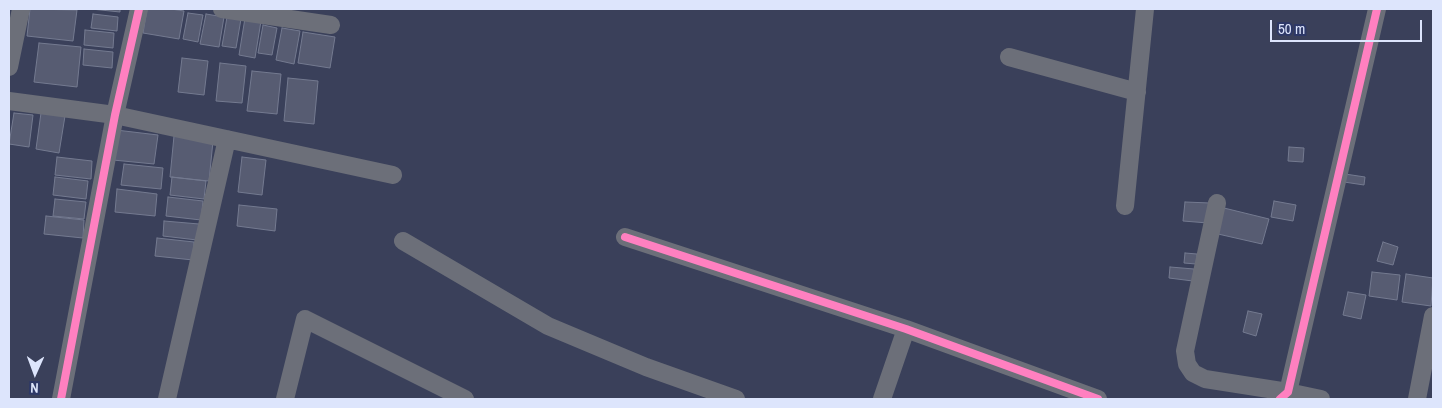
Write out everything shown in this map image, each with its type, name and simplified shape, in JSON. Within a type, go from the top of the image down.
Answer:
[{"type":"street","points":[[9,67],[21,9]]},
{"type":"street","points":[[60,399],[115,115],[140,9]]},
{"type":"street","points":[[222,9],[331,25]]},
{"type":"street","points":[[1125,206],[1145,9]]},
{"type":"street","points":[[1284,395],[1377,9]]},
{"type":"street","points":[[1009,58],[1137,92]]},
{"type":"street","points":[[9,101],[115,115],[392,175]]},
{"type":"street","points":[[167,399],[227,139]]},
{"type":"street","points":[[1217,203],[1185,351],[1188,364],[1193,373],[1205,379],[1284,395],[1321,399]]},
{"type":"street","points":[[625,237],[906,329],[1098,399]]},
{"type":"street","points":[[403,242],[548,326],[646,367],[736,399]]},
{"type":"street","points":[[1417,399],[1433,316]]},
{"type":"street","points":[[285,399],[305,319],[465,399]]},
{"type":"street","points":[[882,399],[906,329]]},
{"type":"building","points":[[30,9],[77,10],[73,41],[27,36]]},
{"type":"building","points":[[91,9],[120,9],[120,12]]},
{"type":"building","points":[[147,9],[184,11],[179,39],[143,33]]},
{"type":"building","points":[[188,13],[203,15],[198,42],[183,39]]},
{"type":"building","points":[[93,14],[118,17],[117,31],[91,28]]},
{"type":"building","points":[[206,14],[224,17],[219,47],[200,44]]},
{"type":"building","points":[[227,17],[241,19],[236,48],[222,46]]},
{"type":"building","points":[[245,18],[261,21],[255,58],[239,55]]},
{"type":"building","points":[[263,25],[277,28],[272,55],[258,53]]},
{"type":"building","points":[[282,28],[300,31],[294,64],[276,60]]},
{"type":"building","points":[[85,30],[114,33],[113,48],[84,45]]},
{"type":"building","points":[[303,32],[335,37],[330,68],[298,63]]},
{"type":"building","points":[[39,43],[81,47],[77,87],[34,82]]},
{"type":"building","points":[[84,49],[113,52],[112,68],[83,65]]},
{"type":"building","points":[[182,58],[208,61],[204,95],[178,92]]},
{"type":"building","points":[[220,63],[246,66],[242,103],[216,101]]},
{"type":"building","points":[[252,71],[281,74],[277,114],[247,111]]},
{"type":"building","points":[[288,78],[318,81],[314,124],[284,121]]},
{"type":"building","points":[[14,113],[33,115],[29,147],[9,144]]},
{"type":"building","points":[[41,113],[65,116],[59,153],[36,149]]},
{"type":"building","points":[[116,130],[158,135],[154,164],[113,160]]},
{"type":"building","points":[[174,136],[213,141],[209,181],[170,177]]},
{"type":"building","points":[[1289,147],[1304,148],[1303,162],[1288,161]]},
{"type":"building","points":[[57,157],[92,161],[91,179],[55,175]]},
{"type":"building","points":[[242,157],[266,160],[262,195],[238,192]]},
{"type":"building","points":[[124,164],[163,168],[161,189],[121,185]]},
{"type":"building","points":[[1345,174],[1365,177],[1364,185],[1344,182]]},
{"type":"building","points":[[55,177],[88,181],[86,199],[53,195]]},
{"type":"building","points":[[172,177],[206,181],[204,199],[170,195]]},
{"type":"building","points":[[117,189],[157,194],[155,216],[115,212]]},
{"type":"building","points":[[168,197],[203,201],[201,220],[166,216]]},
{"type":"building","points":[[55,199],[86,202],[84,219],[53,216]]},
{"type":"building","points":[[1274,201],[1296,205],[1293,221],[1271,217]]},
{"type":"building","points":[[1185,202],[1210,203],[1208,223],[1183,221]]},
{"type":"building","points":[[239,205],[277,209],[275,231],[237,226]]},
{"type":"building","points":[[1224,208],[1269,219],[1262,244],[1218,234]]},
{"type":"building","points":[[46,216],[84,220],[83,238],[44,234]]},
{"type":"building","points":[[164,221],[199,224],[197,240],[163,236]]},
{"type":"building","points":[[157,238],[194,242],[193,260],[155,256]]},
{"type":"building","points":[[1383,242],[1398,247],[1393,265],[1377,261]]},
{"type":"building","points":[[1185,253],[1197,254],[1196,264],[1184,263]]},
{"type":"building","points":[[1170,267],[1194,269],[1193,281],[1169,278]]},
{"type":"building","points":[[1372,272],[1400,275],[1397,300],[1369,296]]},
{"type":"building","points":[[1406,274],[1433,278],[1431,306],[1402,302]]},
{"type":"building","points":[[1348,292],[1366,295],[1361,319],[1343,315]]},
{"type":"building","points":[[1248,311],[1262,314],[1256,336],[1243,332]]},
{"type":"cycle path","points":[[61,399],[115,115],[139,9]]},
{"type":"cycle path","points":[[1280,399],[1288,392],[1377,9]]},
{"type":"cycle path","points":[[625,237],[906,329],[1098,399]]}]
